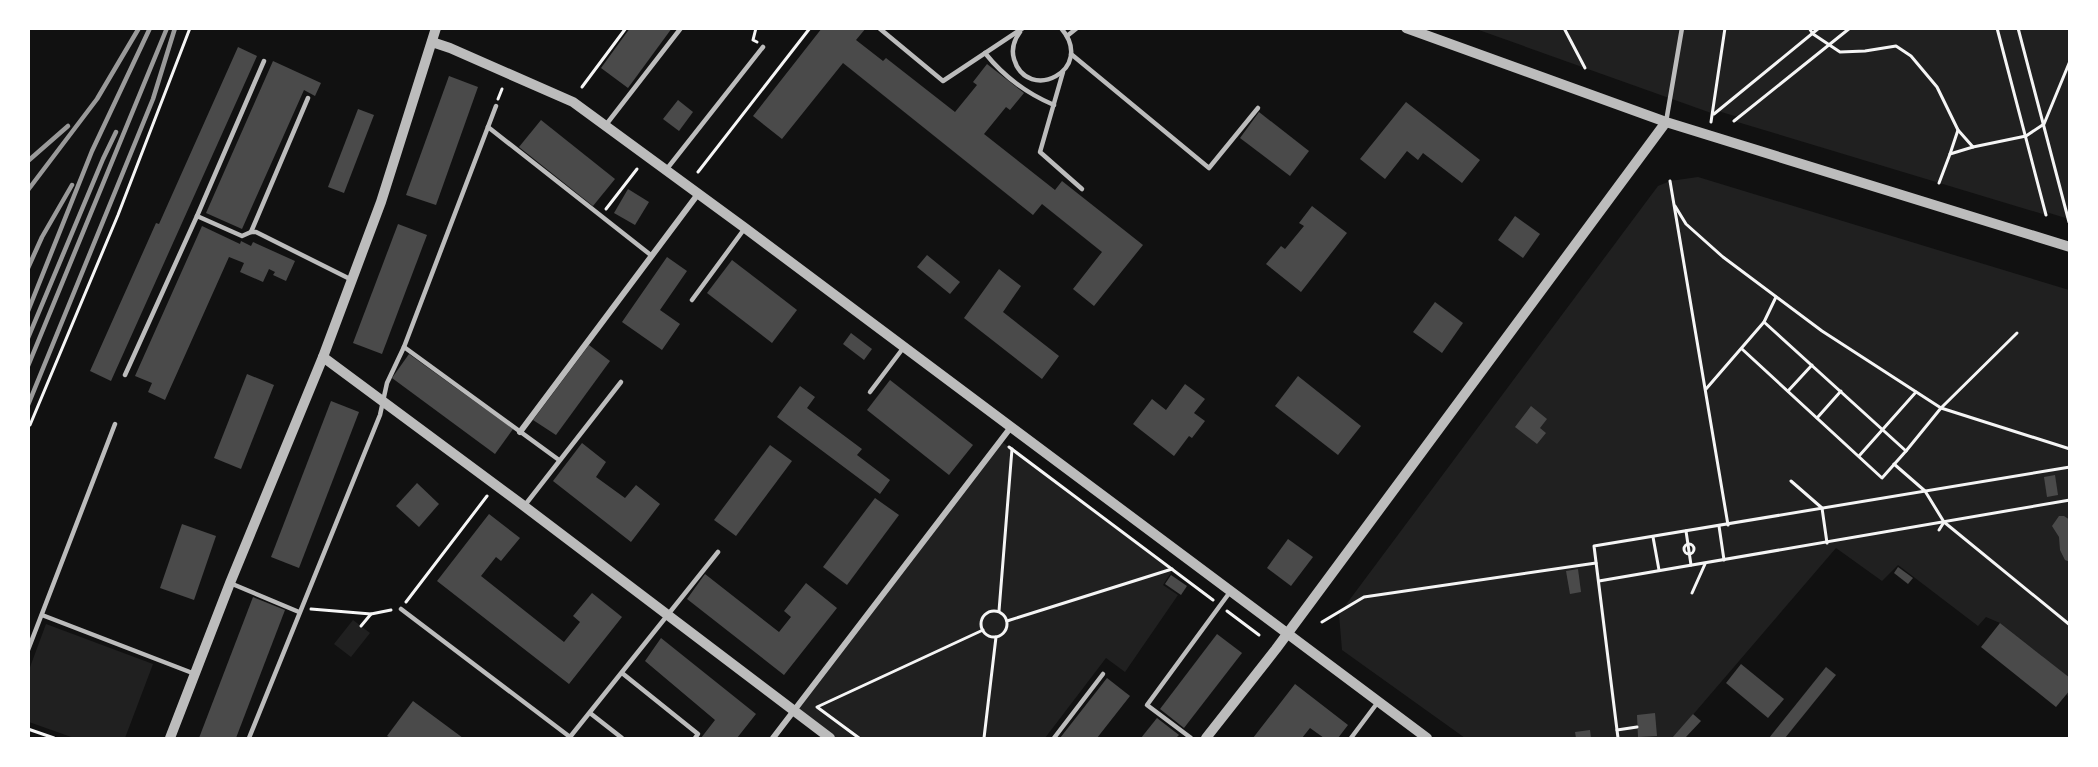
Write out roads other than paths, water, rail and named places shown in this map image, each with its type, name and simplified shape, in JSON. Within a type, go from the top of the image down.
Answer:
[{"type":"street","points":[[170,738],[352,280],[381,202],[436,28]]},
{"type":"street","points":[[1406,28],[1665,122],[2070,247]]},
{"type":"street","points":[[432,42],[573,102],[1427,738]]},
{"type":"street","points":[[1206,738],[1286,634],[1665,122]]},
{"type":"street","points":[[520,432],[698,194]]},
{"type":"street","points":[[323,357],[384,400],[830,738]]},
{"type":"street","points":[[773,738],[1011,427]]},
{"type":"lane","points":[[605,126],[681,28]]},
{"type":"lane","points":[[879,28],[943,81],[1023,28]]},
{"type":"lane","points":[[1023,28],[1017,35],[1013,53],[1020,71],[1037,80],[1047,80],[1063,72]]},
{"type":"lane","points":[[1061,28],[1071,45],[1071,54],[1069,63],[1063,72],[1040,152],[1082,189]]},
{"type":"lane","points":[[1067,36],[1077,28]]},
{"type":"lane","points":[[1665,122],[1682,28]]},
{"type":"lane","points":[[666,170],[763,47]]},
{"type":"lane","points":[[985,53],[1011,80],[1029,94],[1054,105]]},
{"type":"lane","points":[[1071,54],[1209,168],[1258,108]]},
{"type":"lane","points":[[125,375],[264,61]]},
{"type":"lane","points":[[251,232],[308,98]]},
{"type":"lane","points":[[249,738],[380,415],[387,383],[404,347],[496,106]]},
{"type":"lane","points":[[488,127],[652,256]]},
{"type":"lane","points":[[197,216],[242,236],[256,232],[352,280]]},
{"type":"lane","points":[[692,300],[745,228]]},
{"type":"lane","points":[[404,347],[559,460]]},
{"type":"lane","points":[[870,392],[904,347]]},
{"type":"lane","points":[[524,506],[621,382]]},
{"type":"lane","points":[[28,650],[115,423]]},
{"type":"lane","points":[[401,609],[570,737],[717,552]]},
{"type":"lane","points":[[230,584],[300,610]]},
{"type":"lane","points":[[1191,738],[1147,705],[1230,592]]},
{"type":"lane","points":[[42,615],[195,674]]},
{"type":"lane","points":[[622,673],[698,734],[695,738]]},
{"type":"lane","points":[[1054,738],[1103,674]]},
{"type":"lane","points":[[1351,738],[1378,702]]},
{"type":"lane","points":[[590,713],[619,738]]},
{"type":"railway","points":[[28,190],[97,99],[139,28]]},
{"type":"railway","points":[[28,311],[92,151],[150,28]]},
{"type":"railway","points":[[28,366],[167,28]]},
{"type":"railway","points":[[28,405],[153,99],[175,28]]},
{"type":"railway","points":[[28,161],[68,126]]},
{"type":"railway","points":[[28,338],[116,132]]},
{"type":"railway","points":[[28,268],[42,237],[72,185]]}]
